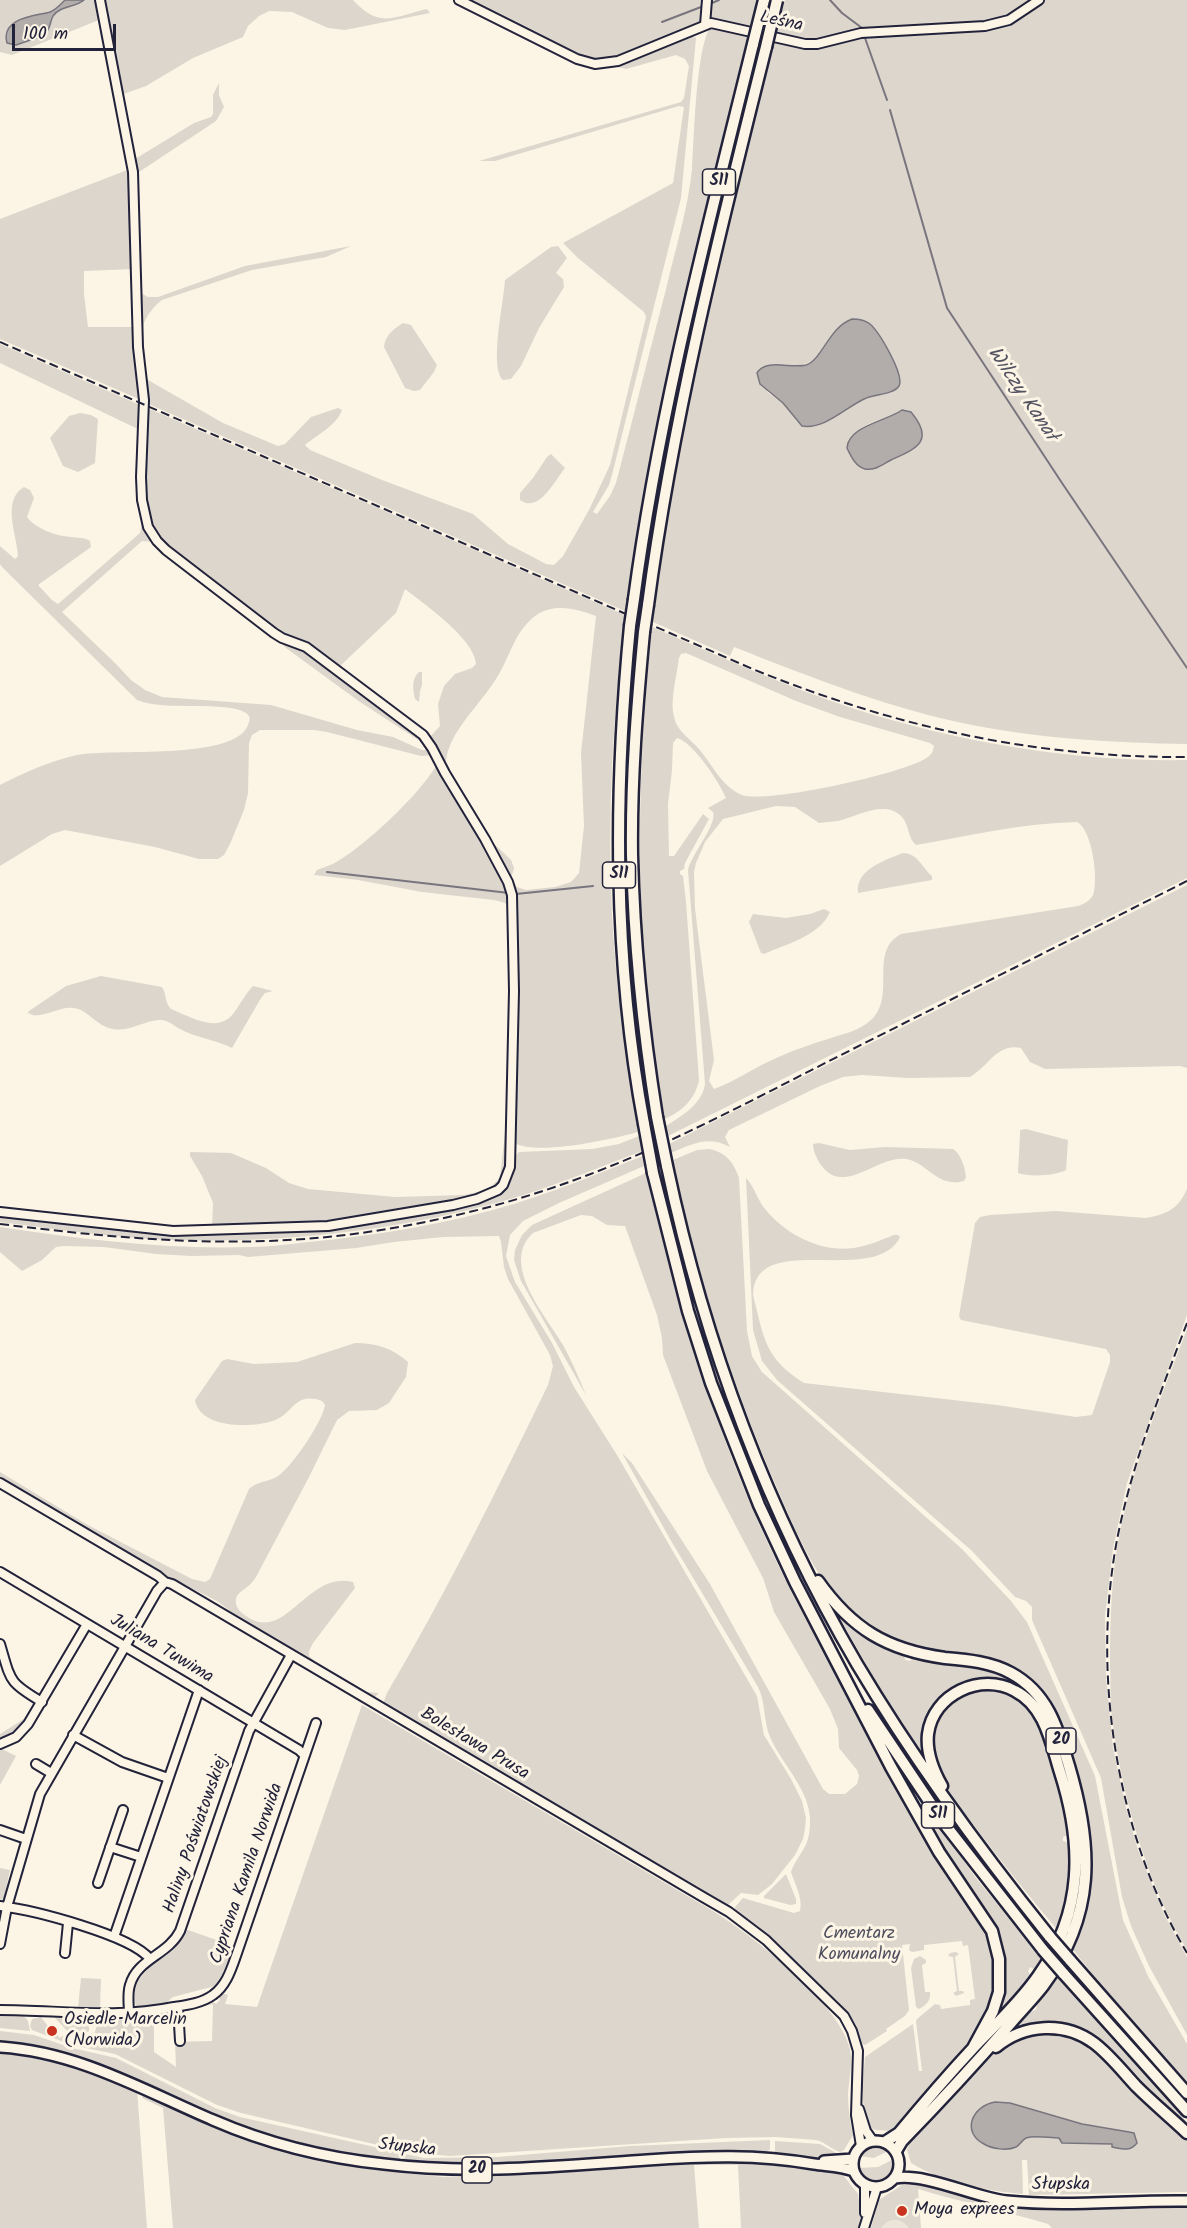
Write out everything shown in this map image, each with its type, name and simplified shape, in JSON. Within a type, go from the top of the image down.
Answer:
[{"type":"highway","name":"S11","points":[[764,0],[682,337],[653,479],[630,626],[620,757],[619,883],[626,990],[653,1173],[688,1311],[731,1436],[777,1544],[843,1672],[943,1822],[1043,1950],[1187,2111]]},
{"type":"highway","name":"S11","points":[[777,0],[689,371],[666,484],[644,632],[636,729],[632,854],[636,951],[645,1037],[657,1117],[689,1261],[721,1367],[761,1472],[831,1618],[908,1746],[963,1825],[1050,1937],[1187,2093]]},
{"type":"highway","name":"20","points":[[792,1540],[827,1594],[845,1615],[883,1641],[914,1652],[987,1664],[1009,1672],[1030,1685],[1043,1700],[1058,1728],[1078,1796],[1086,1838],[1087,1869],[1082,1904],[1069,1942],[1051,1974],[977,2062],[902,2141],[896,2151]]},
{"type":"highway","points":[[843,1672],[864,1717],[928,1835],[992,1931],[999,1959],[999,1992],[993,2011],[973,2048]]},
{"type":"highway","points":[[885,2142],[898,2133],[1025,1992],[1051,1956],[1065,1923],[1076,1880],[1077,1851],[1074,1822],[1047,1729],[1042,1718],[1017,1691],[998,1684],[978,1684],[959,1691],[942,1703],[930,1724],[928,1742],[930,1759],[963,1825]]},
{"type":"highway","points":[[977,2062],[1005,2039],[1018,2033],[1041,2028],[1073,2032],[1093,2042],[1106,2052],[1138,2087],[1187,2133]]},
{"type":"main road","name":"Słupska","points":[[0,2047],[49,2053],[136,2084],[212,2120],[253,2135],[326,2154],[380,2164],[471,2170],[715,2155],[797,2161],[854,2171]]},
{"type":"main road","points":[[873,2141],[885,2142],[896,2151],[899,2165],[895,2178],[887,2185],[877,2187],[865,2185],[854,2171],[853,2159],[861,2146],[873,2141]]},
{"type":"main road","name":"Słupska","points":[[797,2161],[853,2159]]},
{"type":"main road","name":"Słupska","points":[[899,2165],[938,2184]]},
{"type":"main road","name":"Słupska","points":[[895,2178],[910,2178],[982,2196],[1026,2203],[1187,2201]]},
{"type":"street","points":[[0,1212],[183,1231],[328,1226],[453,1206],[477,1199],[498,1190],[503,1185],[510,1167],[514,991],[512,895],[508,882],[485,838],[423,735],[306,647],[289,642],[274,633],[166,550],[148,527],[141,477],[144,400],[138,347],[133,172],[100,0]]},
{"type":"street","name":"Leśna","points":[[459,0],[568,55],[586,63],[595,64],[618,61],[705,25],[716,23],[792,43],[817,44],[861,33],[966,28],[999,24],[1017,16],[1039,0]]},
{"type":"street","points":[[705,25],[706,0]]},
{"type":"street","name":"Bolesława Prusa","points":[[0,1483],[703,1897],[748,1926],[781,1954],[844,2016],[852,2031],[858,2051],[856,2115],[861,2146]]},
{"type":"street","name":"Juliana Tuwima","points":[[0,1572],[254,1722],[304,1755]]},
{"type":"street","points":[[0,1944],[4,1906],[37,1802],[51,1773],[159,1588],[165,1582]]},
{"type":"street","points":[[0,1744],[12,1740],[22,1732],[87,1624]]},
{"type":"street","points":[[0,1644],[13,1682],[42,1701]]},
{"type":"street","name":"Haliny Poświatowskiej","points":[[129,2014],[130,1983],[139,1968],[173,1942],[180,1931],[249,1731],[291,1655]]},
{"type":"street","points":[[114,1937],[199,1690]]},
{"type":"street","name":"Cypriana Kamila Norwida","points":[[0,2010],[129,2014],[178,2007],[213,1995],[228,1976],[316,1723]]},
{"type":"street","points":[[74,1735],[122,1762],[168,1778]]},
{"type":"street","points":[[36,1764],[51,1773]]},
{"type":"street","points":[[98,1883],[123,1810]]},
{"type":"street","points":[[0,1830],[26,1839]]},
{"type":"street","points":[[111,1847],[141,1857]]},
{"type":"street","points":[[4,1906],[114,1937],[143,1951],[150,1959]]},
{"type":"street","points":[[65,1953],[68,1923]]},
{"type":"street","points":[[178,2007],[180,2041]]},
{"type":"street","name":"Bolesława Prusa","points":[[856,2096],[862,2121],[873,2141]]},
{"type":"street","points":[[864,2226],[865,2185]]},
{"type":"street","points":[[864,2226],[877,2187]]},
{"type":"shaded area","points":[[65,0],[84,0],[56,12],[45,35],[16,45],[7,43],[6,34],[14,23],[52,11]]},
{"type":"shaded area","points":[[852,319],[868,323],[879,336],[895,364],[900,381],[899,386],[892,391],[868,397],[826,422],[802,426],[783,403],[760,384],[757,373],[766,366],[800,366],[812,362],[837,329]]},
{"type":"shaded area","points":[[902,410],[911,412],[918,422],[922,431],[919,443],[908,452],[876,468],[865,469],[859,466],[847,448],[854,434]]},
{"type":"shaded area","points":[[995,2102],[1010,2103],[1082,2124],[1134,2133],[1137,2143],[1132,2148],[1122,2149],[1112,2147],[1112,2144],[1062,2143],[1059,2138],[1034,2137],[1026,2138],[1012,2148],[991,2147],[977,2139],[971,2126],[975,2114],[980,2109]]},
{"type":"shaded area","points":[[886,2204],[921,2228],[879,2228]]},
{"type":"green space","points":[[0,0],[96,0],[99,20],[12,55],[0,52]]},
{"type":"green space","points":[[103,0],[353,0],[371,15],[379,18],[396,17],[427,9],[430,13],[345,30],[328,28],[292,12],[269,11],[248,26],[243,37],[193,58],[146,86],[121,95]]},
{"type":"green space","points":[[468,0],[704,0],[702,19],[699,23],[621,57],[597,61],[576,55]]},
{"type":"green space","points":[[710,0],[757,0],[749,30],[711,17],[709,14]]},
{"type":"green space","points":[[785,0],[1034,0],[1016,13],[988,22],[855,30],[810,41],[776,36]]},
{"type":"green space","points":[[1042,0],[1187,0],[1187,744],[1055,737],[977,726],[946,719],[854,692],[734,647],[730,656],[653,622],[688,403],[720,257],[774,41],[815,49],[854,38],[991,29],[1005,25]],"holes":[[[843,323],[871,325],[894,361],[900,378],[893,390],[867,397],[816,425],[798,422],[783,403],[767,392],[775,365],[792,366],[811,361]],[[911,412],[921,433],[892,460],[879,467],[867,469],[852,459],[848,442],[850,437],[862,427],[878,420]]]},
{"type":"green space","points":[[712,26],[748,35],[673,344],[640,510],[625,611],[146,403],[140,348],[139,292],[148,297],[158,297],[245,266],[351,246],[326,257],[252,270],[162,300],[149,314],[143,328],[142,352],[148,380],[223,423],[278,446],[285,444],[311,417],[338,408],[342,410],[336,420],[305,445],[310,450],[473,514],[508,544],[546,564],[554,565],[563,556],[589,510],[610,465],[646,317],[644,312],[563,243],[673,183],[684,107],[679,106],[495,161],[479,161],[681,102],[684,98],[689,66],[685,59],[676,55],[626,69],[614,66],[691,36],[696,38],[681,198],[612,475],[609,485],[593,512],[597,514],[616,483],[681,229],[692,169],[702,50]]},
{"type":"green space","points":[[219,83],[219,95],[224,107],[216,121],[136,174],[135,159],[194,123],[211,117],[213,95]]},
{"type":"green space","points":[[130,169],[134,269],[84,271],[84,294],[88,327],[135,327],[141,400],[0,339],[0,219]]},
{"type":"green space","points":[[558,246],[567,258],[556,273],[563,279],[564,287],[539,328],[521,366],[511,379],[503,380],[499,373],[497,348],[505,280],[551,247]]},
{"type":"green space","points":[[403,323],[411,325],[437,365],[420,390],[405,388],[384,347],[388,336]]},
{"type":"green space","points":[[0,344],[140,405],[140,430],[0,363]]},
{"type":"green space","points":[[145,407],[625,615],[612,765],[610,840],[614,942],[619,997],[638,1132],[594,1142],[557,1147],[526,1147],[515,1143],[514,903],[487,837],[511,860],[514,868],[511,878],[517,887],[526,890],[555,887],[571,882],[579,873],[584,826],[581,753],[596,616],[574,609],[560,608],[545,611],[530,620],[518,636],[496,679],[455,735],[448,752],[446,770],[429,738],[440,726],[438,704],[444,686],[455,674],[472,668],[476,664],[473,654],[458,633],[405,589],[396,613],[339,667],[307,644],[277,632],[163,544],[150,525],[143,478]]},
{"type":"green space","points":[[80,413],[98,419],[95,463],[78,472],[63,466],[50,438],[69,416]]},
{"type":"green space","points":[[551,454],[565,468],[540,499],[534,503],[520,500],[520,493]]},
{"type":"green space","points":[[24,487],[30,490],[34,498],[27,517],[31,521],[53,533],[90,541],[91,547],[38,585],[58,604],[140,533],[142,524],[140,502],[145,526],[153,542],[142,541],[62,612],[131,680],[145,690],[162,697],[271,705],[357,730],[393,737],[422,750],[429,750],[432,755],[421,756],[314,730],[260,730],[252,735],[249,743],[248,793],[244,810],[230,844],[224,855],[218,859],[199,859],[155,847],[65,830],[52,834],[0,866],[0,785],[38,767],[77,755],[170,751],[221,744],[238,736],[250,720],[248,714],[237,709],[163,705],[137,700],[2,567],[0,546],[15,559],[18,556],[12,509],[17,493]]},
{"type":"green space","points":[[652,627],[804,691],[855,709],[936,732],[1061,754],[1145,760],[1187,760],[1187,878],[668,1136],[666,1126],[685,1114],[696,1103],[705,1084],[688,870],[712,824],[713,812],[708,808],[726,798],[712,773],[698,755],[684,741],[677,738],[673,743],[668,804],[669,856],[674,856],[703,814],[709,819],[684,869],[680,871],[683,876],[686,902],[699,1080],[687,1104],[665,1119],[647,997],[642,936],[640,812],[646,689]],"holes":[[[686,653],[796,701],[840,717],[930,743],[934,746],[933,751],[928,757],[915,764],[836,785],[778,795],[756,797],[742,795],[723,781],[676,722],[673,712],[674,685],[679,658],[681,654]],[[776,806],[795,807],[819,823],[838,821],[879,809],[887,809],[901,816],[916,845],[1016,827],[1077,822],[1087,834],[1090,844],[1095,867],[1095,888],[1090,899],[1078,906],[901,934],[892,941],[886,951],[883,996],[880,1007],[870,1021],[852,1031],[780,1056],[714,1089],[709,1081],[714,1060],[695,909],[694,872],[705,842],[723,819]]]},
{"type":"green space","points":[[278,639],[300,647],[414,731],[426,745],[360,702],[286,648]]},
{"type":"green space","points":[[419,672],[422,672],[422,685],[419,702],[415,699],[413,685]]},
{"type":"green space","points":[[437,764],[504,880],[510,911],[505,903],[494,900],[422,892],[358,880],[314,875],[317,870],[336,862],[378,831],[419,789]]},
{"type":"green space","points":[[903,853],[916,858],[932,876],[932,880],[858,893],[858,885],[866,872],[880,862]]},
{"type":"green space","points":[[1187,885],[1187,1068],[1180,1066],[1045,1069],[1030,1062],[1021,1048],[1013,1047],[999,1052],[970,1077],[908,1078],[862,1075],[843,1077],[729,1130],[725,1137],[730,1147],[722,1143],[707,1141],[671,1153],[669,1144]]},
{"type":"green space","points":[[824,909],[830,912],[819,927],[811,933],[792,943],[764,954],[761,953],[749,922],[753,914],[786,918]]},
{"type":"green space","points":[[101,976],[162,987],[167,1004],[171,1009],[194,1019],[211,1023],[219,1023],[233,1014],[253,986],[273,991],[265,993],[261,998],[232,1048],[186,1032],[162,1020],[116,1029],[104,1026],[83,1011],[73,1008],[38,1015],[28,1013],[66,986]]},
{"type":"green space","points":[[508,1105],[506,1173],[499,1186],[474,1197],[338,1222],[212,1228],[213,1203],[202,1176],[190,1156],[190,1152],[231,1153],[266,1168],[289,1183],[308,1189],[395,1197],[464,1195],[487,1190],[500,1178]]},
{"type":"green space","points":[[1026,1129],[1068,1140],[1066,1170],[1042,1175],[1018,1173],[1020,1130]]},
{"type":"green space","points":[[639,1136],[642,1151],[549,1187],[453,1214],[333,1234],[253,1240],[172,1240],[0,1222],[0,1214],[110,1227],[298,1230],[438,1210],[507,1186],[512,1175],[514,1157],[519,1152],[592,1149],[619,1144]]},
{"type":"green space","points":[[819,1143],[850,1150],[885,1147],[953,1149],[962,1161],[966,1177],[964,1181],[946,1181],[914,1161],[895,1159],[850,1176],[840,1177],[830,1174],[821,1165],[814,1152],[813,1144]]},
{"type":"green space","points":[[697,1150],[715,1150],[728,1159],[739,1178],[747,1331],[752,1356],[762,1372],[962,1549],[1011,1601],[1027,1622],[1095,1776],[1123,1920],[1148,1976],[1187,2044],[1187,2083],[1105,1990],[1071,1947],[1089,1882],[1089,1833],[1061,1724],[1051,1703],[1031,1681],[912,1647],[866,1627],[843,1606],[810,1558],[760,1448],[716,1326],[692,1244],[673,1160]]},
{"type":"green space","points":[[643,1156],[644,1166],[523,1221],[510,1235],[506,1256],[515,1282],[552,1343],[574,1387],[617,1455],[757,1696],[764,1735],[802,1801],[806,1818],[805,1829],[795,1855],[772,1884],[758,1895],[741,1893],[728,1905],[383,1704],[490,1502],[548,1385],[553,1366],[550,1355],[508,1279],[499,1236],[443,1237],[356,1248],[248,1257],[156,1254],[104,1247],[64,1246],[56,1247],[42,1260],[22,1271],[0,1252],[0,1227],[124,1243],[187,1247],[272,1246],[387,1232],[438,1223],[514,1204]]},
{"type":"green space","name":"Cmentarz Komunalny","points":[[646,1173],[670,1269],[699,1364],[732,1458],[771,1550],[835,1673],[986,1928],[993,1953],[995,1975],[993,1995],[978,2029],[897,2129],[894,2127],[888,2131],[876,2130],[868,2124],[863,2095],[865,2057],[913,2024],[919,2071],[922,2071],[917,2019],[935,2004],[940,2005],[941,2009],[970,2005],[970,2000],[975,1999],[968,1945],[963,1946],[962,1941],[924,1945],[924,1950],[912,1952],[909,1950],[910,1944],[902,1945],[909,2010],[905,2016],[886,2029],[887,2031],[865,2045],[859,2042],[851,2019],[837,2001],[777,1945],[736,1913],[735,1907],[743,1898],[794,1913],[800,1911],[800,1897],[791,1872],[808,1839],[810,1820],[808,1807],[798,1783],[770,1737],[758,1687],[622,1453],[632,1463],[710,1584],[823,1789],[829,1794],[845,1794],[857,1784],[859,1776],[857,1770],[839,1748],[838,1729],[830,1709],[774,1612],[763,1578],[707,1471],[663,1355],[657,1315],[625,1226],[607,1225],[592,1216],[581,1215],[533,1233],[524,1246],[521,1260],[523,1275],[529,1290],[566,1351],[586,1395],[521,1281],[514,1260],[515,1250],[522,1235],[532,1225]]},
{"type":"green space","points":[[746,1178],[762,1205],[773,1218],[793,1234],[805,1240],[829,1248],[842,1249],[869,1244],[894,1235],[900,1237],[887,1251],[867,1258],[794,1261],[773,1265],[759,1275],[753,1295],[763,1335],[773,1355],[791,1374],[804,1383],[997,1405],[1076,1417],[1092,1415],[1110,1362],[1110,1355],[1106,1349],[961,1320],[959,1316],[975,1223],[980,1217],[990,1215],[1056,1211],[1145,1218],[1170,1210],[1180,1202],[1187,1189],[1187,1315],[1127,1483],[1113,1548],[1105,1616],[1106,1678],[1113,1748],[1138,1850],[1165,1916],[1187,1957],[1187,2035],[1149,1966],[1131,1926],[1122,1897],[1101,1778],[1032,1620],[1032,1607],[1026,1601],[1015,1597],[972,1551],[777,1380],[762,1361],[753,1330]]},
{"type":"green space","points":[[1187,1329],[1187,1950],[1159,1895],[1128,1801],[1115,1738],[1111,1708],[1110,1667],[1113,1582],[1126,1506],[1149,1429]]},
{"type":"green space","points":[[355,1343],[377,1345],[396,1353],[408,1362],[406,1377],[389,1403],[377,1410],[349,1411],[337,1420],[256,1577],[237,1596],[236,1601],[242,1613],[257,1622],[271,1622],[283,1616],[321,1587],[336,1581],[353,1582],[355,1588],[313,1643],[309,1656],[367,1692],[379,1693],[374,1698],[284,1646],[285,1644],[217,1601],[181,1583],[179,1585],[0,1479],[0,1472],[86,1524],[192,1579],[205,1582],[210,1579],[249,1489],[284,1471],[313,1432],[325,1405],[322,1401],[305,1399],[273,1421],[240,1425],[216,1421],[206,1416],[199,1410],[195,1400],[222,1361],[227,1359],[254,1364],[297,1362]]},
{"type":"green space","points":[[834,1608],[904,1654],[905,1660],[910,1661],[914,1657],[978,1665],[999,1671],[1029,1690],[1051,1720],[1078,1886],[1052,1732],[1006,1682],[972,1680],[953,1688],[944,1696],[924,1758],[893,1711]]},
{"type":"green space","points":[[993,1688],[1011,1694],[1026,1704],[1043,1731],[1055,1765],[1070,1834],[1063,1837],[1063,1841],[1070,1843],[1071,1888],[1059,1932],[961,1809],[945,1786],[937,1769],[933,1744],[934,1732],[943,1710],[962,1694],[975,1689]]},
{"type":"green space","points":[[362,1705],[713,1911],[771,1953],[813,1992],[843,2031],[851,2055],[848,2099],[853,2135],[844,2150],[840,2152],[816,2140],[776,2137],[726,2138],[450,2156],[408,2152],[241,2113],[217,2105],[115,2054],[72,2045],[32,2030],[30,2026],[32,2019],[41,2017],[53,2033],[55,2032],[60,2038],[62,2036],[68,2041],[81,2043],[91,2039],[96,2028],[96,2020],[142,2019],[144,2015],[173,2010],[175,2011],[176,2029],[174,2012],[154,2016],[154,2052],[176,2067],[175,2042],[212,2041],[213,2004],[183,2011],[183,2009],[210,2000],[216,2004],[220,2000],[218,1995],[221,1993],[228,1995],[225,2004],[257,2007]]},
{"type":"green space","points":[[27,1717],[15,1734],[1,1741],[0,1734]]},
{"type":"green space","points":[[0,1750],[16,1756],[0,1785]]},
{"type":"green space","points":[[897,1768],[976,1878],[1044,1961],[1036,1970],[1030,1967],[1028,1971],[1032,1978],[989,2028],[1003,1957]]},
{"type":"green space","points":[[0,1868],[10,1870],[4,1898],[0,1900]]},
{"type":"green space","points":[[786,1874],[796,1904],[790,1905],[764,1898],[764,1896]]},
{"type":"green space","points":[[185,1929],[234,1946],[228,1963],[215,1986],[173,1997],[165,2004],[136,2006],[135,1994],[138,1983],[152,1965],[179,1939]]},
{"type":"green space","points":[[956,1952],[959,1954],[955,1957],[959,1991],[964,1993],[956,1996],[953,1993],[957,1991],[953,1957],[948,1956]]},
{"type":"green space","points":[[920,1956],[926,1960],[926,1963],[922,1965],[925,1992],[930,1992],[930,1998],[919,2009],[916,2007],[911,1968],[914,1959]]},
{"type":"green space","points":[[1056,1975],[1187,2122],[1187,2128],[1080,2030],[1004,2035],[1029,2010],[1034,2011],[1037,2008],[1035,2002]]},
{"type":"green space","points":[[81,1978],[101,1979],[100,2009],[78,2008]]},
{"type":"green space","points":[[0,2016],[24,2016],[28,2021],[30,2031],[0,2028]]},
{"type":"green space","points":[[55,2018],[75,2019],[76,2021],[89,2019],[89,2031],[82,2037],[73,2037]]},
{"type":"green space","points":[[0,2031],[34,2035],[72,2048],[116,2058],[215,2108],[240,2117],[424,2158],[497,2157],[630,2146],[770,2140],[770,2149],[766,2153],[699,2152],[478,2166],[416,2164],[335,2153],[273,2138],[213,2117],[83,2060],[29,2045],[0,2041]]},
{"type":"green space","points":[[1038,2032],[1070,2035],[1092,2046],[1187,2137],[1187,2192],[1029,2195],[1027,2160],[1022,2160],[1023,2194],[994,2191],[965,2184],[923,2170],[911,2163],[907,2150],[910,2141],[908,2138],[986,2059],[1009,2042]]},
{"type":"green space","points":[[0,2053],[70,2065],[137,2089],[147,2228],[0,2228]]},
{"type":"green space","points":[[144,2093],[207,2123],[248,2138],[333,2160],[403,2173],[443,2177],[497,2175],[752,2159],[837,2170],[837,2174],[843,2175],[858,2194],[859,2201],[863,2202],[860,2228],[741,2228],[738,2165],[694,2165],[699,2228],[173,2228],[163,2108],[142,2098]]},
{"type":"green space","points":[[775,2141],[820,2144],[838,2154],[837,2158],[816,2159],[776,2154]]},
{"type":"green space","points":[[870,2146],[879,2146],[888,2151],[874,2158],[859,2156]]},
{"type":"green space","points":[[892,2160],[891,2174],[881,2182],[867,2181],[857,2168],[878,2167]]},
{"type":"green space","points":[[911,2182],[1000,2204],[1187,2205],[1187,2228],[1052,2228],[1048,2224],[918,2189],[921,2228],[909,2228],[899,2220],[891,2220],[881,2228],[871,2228],[879,2200],[902,2185],[910,2185]]},
{"type":"waterway","points":[[712,3],[719,0]]},
{"type":"waterway","name":"Wilczy Kanał","points":[[830,0],[842,13],[862,28]]},
{"type":"waterway","points":[[662,22],[701,7]]},
{"type":"waterway","name":"Wilczy Kanał","points":[[865,38],[887,100]]},
{"type":"waterway","name":"Wilczy Kanał","points":[[890,110],[947,308],[1187,668]]},
{"type":"waterway","points":[[327,872],[509,893]]},
{"type":"waterway","points":[[516,894],[593,886]]},
{"type":"railway","points":[[0,342],[755,670],[808,690],[914,723],[1021,745],[1075,752],[1187,757]]},
{"type":"railway","points":[[0,1224],[135,1238],[225,1242],[270,1241],[361,1233],[447,1217],[504,1203],[588,1175],[684,1134],[1187,881]]},
{"type":"railway","points":[[1187,1323],[1149,1425],[1125,1504],[1111,1583],[1107,1637],[1109,1693],[1115,1748],[1126,1802],[1142,1855],[1162,1906],[1187,1953]]},
{"type":"place","name":"Osiedle Marcelin (Norwida)","points":[[52,2031]]},
{"type":"place","name":"Moya exprees","points":[[902,2211]]}]
